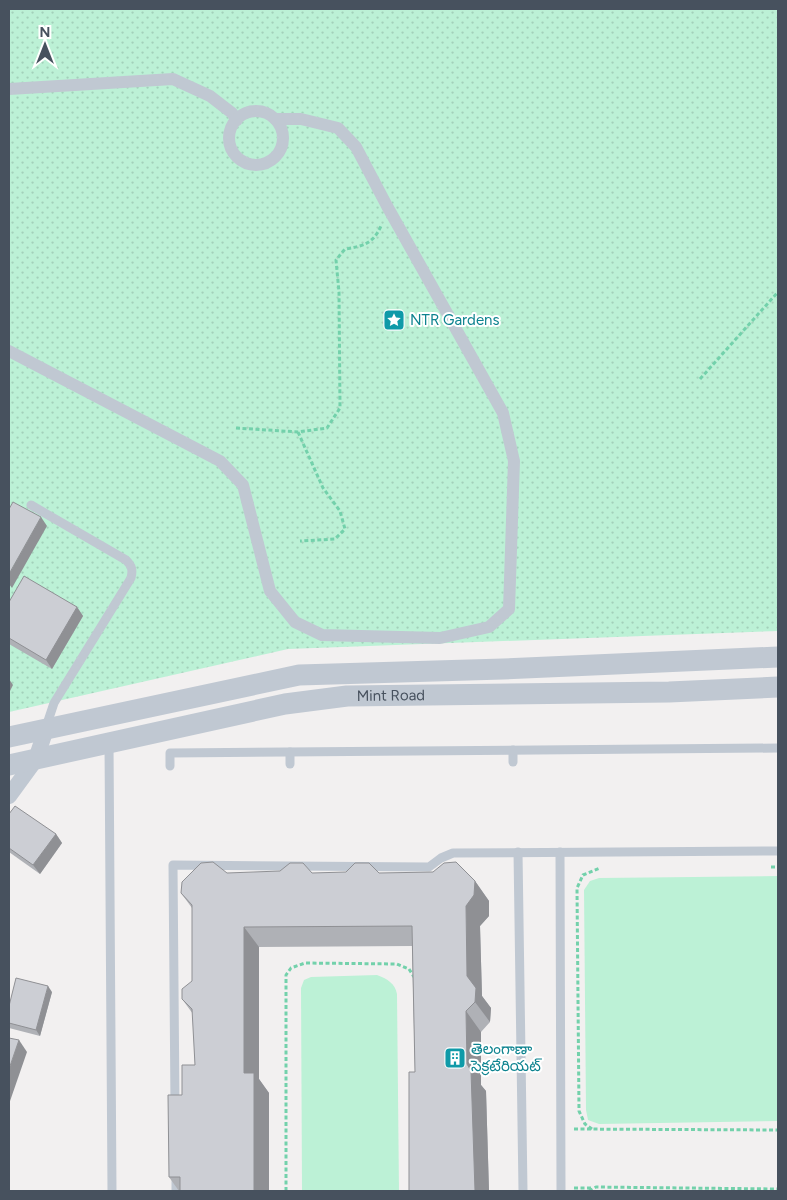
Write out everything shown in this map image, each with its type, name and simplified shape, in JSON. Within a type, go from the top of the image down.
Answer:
[{"type":"street","points":[[9,89],[173,79],[210,96],[232,113],[237,120]]},
{"type":"street","points":[[256,111],[266,113],[276,119],[284,138],[282,149],[276,158],[267,164],[257,166],[237,158],[231,150],[229,139],[231,129],[237,120],[245,114],[256,111]]},
{"type":"street","points":[[9,351],[220,461],[243,485],[270,591],[295,622],[322,636],[440,638],[489,627],[509,609],[514,461],[503,413],[356,147],[338,128],[301,119],[276,119]]},
{"type":"street","name":"Mint Road","points":[[9,737],[299,675],[778,658]]},
{"type":"street","name":"Mint Road","points":[[9,765],[284,704],[347,696],[669,692],[778,687]]},
{"type":"street","points":[[9,796],[36,759],[46,729]]},
{"type":"lane","points":[[31,505],[126,560],[131,566],[132,573],[131,578],[54,703],[46,729]]},
{"type":"lane","points":[[109,743],[112,1191]]},
{"type":"lane","points":[[170,766],[170,753],[778,748]]},
{"type":"lane","points":[[513,750],[513,762]]},
{"type":"lane","points":[[290,752],[290,764]]},
{"type":"lane","points":[[175,1112],[173,865],[429,866],[453,853],[778,851]]},
{"type":"lane","points":[[518,852],[523,1191]]},
{"type":"lane","points":[[560,852],[562,1190]]},
{"type":"lane","points":[[175,1162],[176,1191]]},
{"type":"path","points":[[236,428],[298,432],[327,428],[340,408],[339,292],[336,260],[345,249],[363,246],[376,236],[387,206]]},
{"type":"path","points":[[700,379],[778,292]]},
{"type":"path","points":[[298,432],[323,488],[340,511],[345,529],[335,539],[300,541]]},
{"type":"path","points":[[769,867],[778,867]]},
{"type":"path","points":[[592,1129],[585,1124],[579,1111],[577,888],[583,875],[598,868],[607,868]]},
{"type":"path","points":[[286,1191],[286,976],[291,968],[305,963],[397,964],[409,969],[415,981]]},
{"type":"path","points":[[561,1129],[778,1130]]},
{"type":"path","points":[[589,1191],[596,1187]]},
{"type":"path","points":[[562,1190],[596,1187],[778,1189]]},
{"type":"green space","name":"NTR Gardens","points":[[9,9],[778,9],[778,631],[288,649],[9,712]]},
{"type":"green space","points":[[778,876],[778,1121],[599,1124],[588,1120],[586,1110],[584,890],[590,881],[599,878]]},
{"type":"green space","points":[[377,975],[390,982],[397,994],[399,1191],[302,1191],[301,988],[304,980],[311,977]]},
{"type":"building","points":[[13,502],[41,517],[9,574],[9,509]]},
{"type":"building","points":[[24,576],[77,607],[46,660],[9,638],[9,602]]},
{"type":"building","points":[[15,806],[56,834],[33,865],[9,848],[9,814]]},
{"type":"building","name":"తెలంగాణా సెక్రటేరియట్","points":[[213,862],[227,873],[280,871],[290,863],[303,863],[312,873],[346,872],[355,863],[369,863],[379,873],[433,872],[444,863],[456,862],[475,881],[474,895],[466,906],[467,976],[476,988],[475,1002],[466,1011],[467,1064],[471,1071],[475,1191],[409,1191],[409,1072],[415,1072],[412,926],[244,927],[244,1073],[254,1073],[254,1191],[180,1191],[180,1177],[169,1177],[168,1095],[182,1095],[182,1065],[195,1065],[192,1009],[182,999],[182,989],[192,981],[192,905],[181,893],[182,882],[201,863]]},
{"type":"building","points":[[16,978],[48,986],[36,1030],[9,1023],[9,1006]]},
{"type":"building","points":[[9,1038],[19,1040],[9,1069]]},
{"type":"place","name":"NTR Gardens","points":[[394,320]]},
{"type":"place","name":"తెలంగాణా సెక్రటేరియట్","points":[[455,1058]]}]
